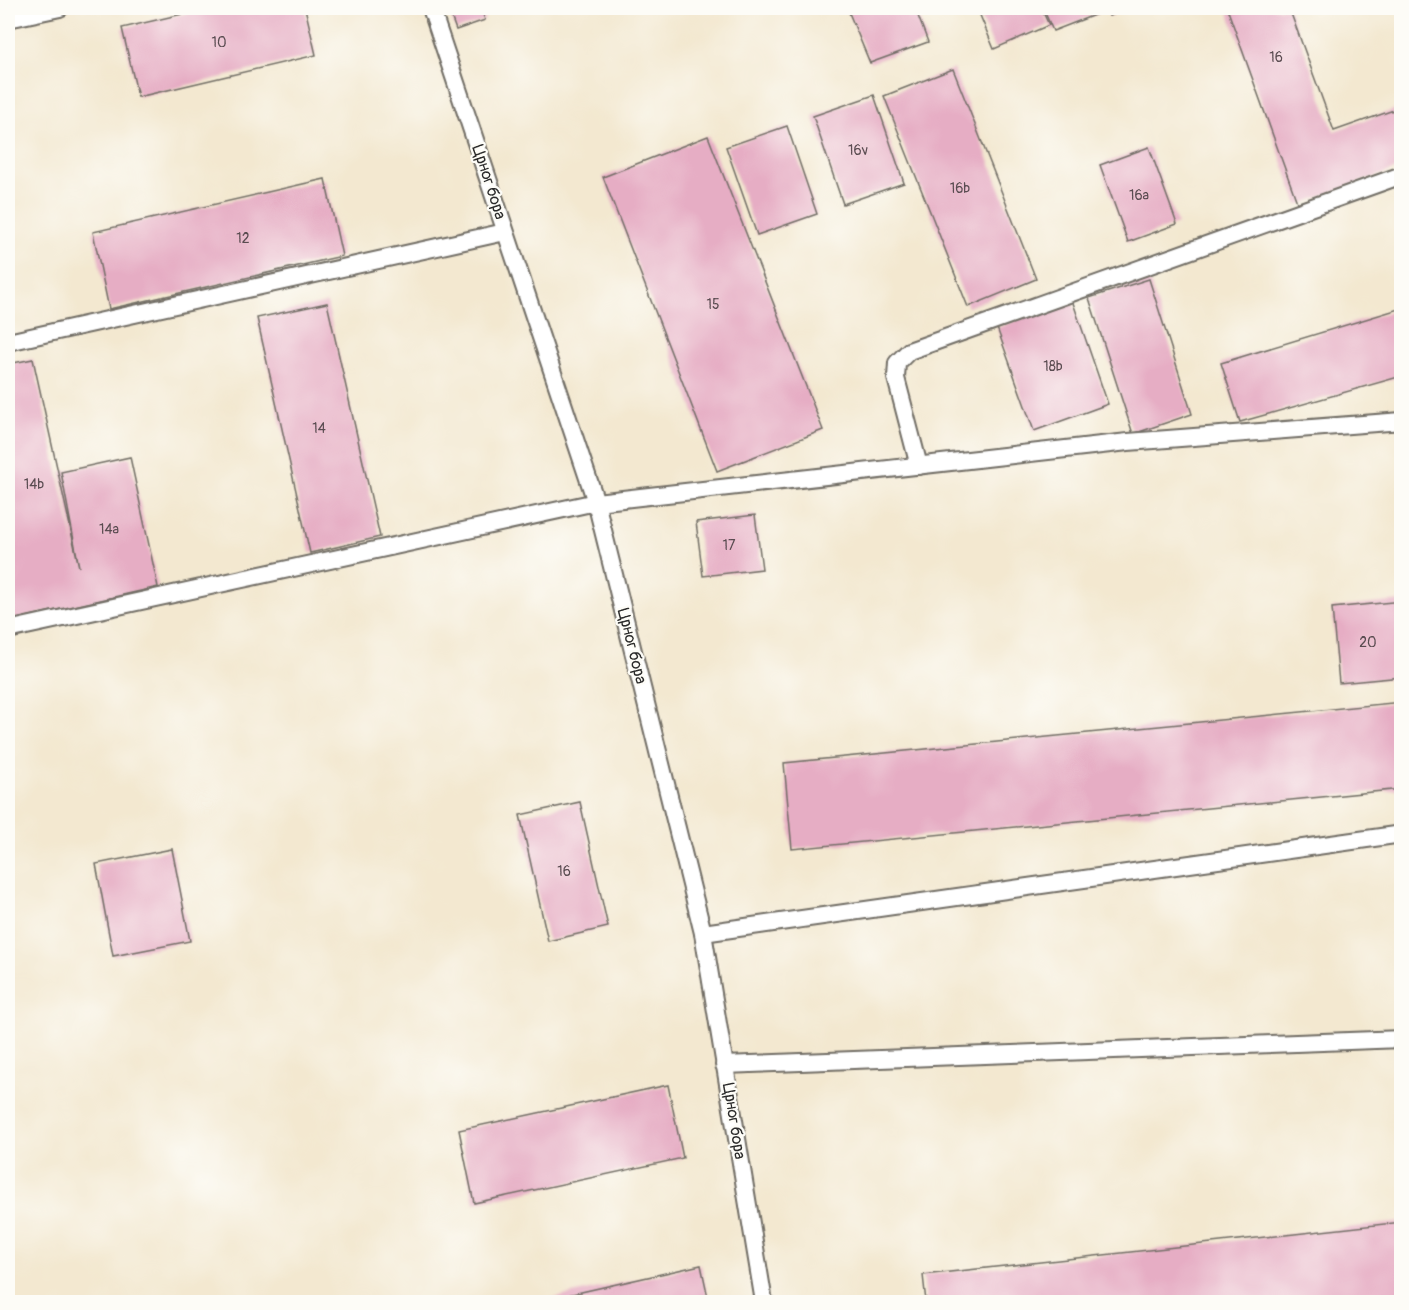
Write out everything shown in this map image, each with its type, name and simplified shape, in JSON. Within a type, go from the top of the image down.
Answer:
[{"type":"lane","points":[[8,19],[60,8]]},
{"type":"lane","name":"Црног бора","points":[[431,8],[596,502],[703,933],[764,1302]]},
{"type":"lane","points":[[919,466],[896,378],[897,363],[909,351],[1401,175]]},
{"type":"lane","points":[[8,342],[506,232]]},
{"type":"lane","points":[[8,630],[596,502],[1128,442],[1401,421]]},
{"type":"lane","points":[[703,933],[1401,834]]},
{"type":"lane","points":[[724,1065],[1401,1039]]},
{"type":"building","points":[[208,8],[305,8],[316,55],[138,97],[122,28]]},
{"type":"building","points":[[448,8],[481,8],[485,20],[456,30]]},
{"type":"building","points":[[847,8],[915,8],[928,42],[870,63]]},
{"type":"building","points":[[977,8],[1041,8],[1049,25],[994,49]]},
{"type":"building","points":[[1043,8],[1100,8],[1102,12],[1053,31]]},
{"type":"building","points":[[1107,8],[1133,8],[1109,16]]},
{"type":"building","points":[[1227,8],[1289,8],[1334,131],[1402,107],[1402,167],[1298,205]]},
{"type":"building","points":[[953,69],[1036,279],[968,307],[884,96]]},
{"type":"building","points":[[874,95],[904,183],[843,204],[813,116]]},
{"type":"building","points":[[787,126],[817,214],[757,235],[726,147]]},
{"type":"building","points":[[708,136],[823,430],[717,471],[603,177]]},
{"type":"building","points":[[1149,147],[1177,224],[1128,242],[1100,165]]},
{"type":"building","points":[[325,179],[342,256],[109,309],[93,232]]},
{"type":"building","points":[[1149,279],[1192,414],[1133,434],[1089,298]]},
{"type":"building","points":[[1071,297],[1108,404],[1034,431],[997,328]]},
{"type":"building","points":[[327,303],[380,537],[310,553],[257,318]]},
{"type":"building","points":[[1402,308],[1402,376],[1240,422],[1221,363]]},
{"type":"building","points":[[33,359],[79,567],[61,472],[130,457],[158,587],[8,621],[8,364]]},
{"type":"building","points":[[755,515],[762,569],[703,576],[696,522]]},
{"type":"building","points":[[1402,601],[1402,677],[1339,683],[1332,608]]},
{"type":"building","points":[[1402,702],[1402,789],[792,849],[784,763]]},
{"type":"building","points":[[580,802],[608,927],[548,941],[520,815]]},
{"type":"building","points":[[172,849],[190,941],[113,956],[96,864]]},
{"type":"building","points":[[668,1085],[683,1158],[474,1203],[459,1130]]},
{"type":"building","points":[[1402,1222],[1402,1302],[926,1302],[923,1275]]},
{"type":"building","points":[[701,1265],[709,1302],[537,1302]]}]
